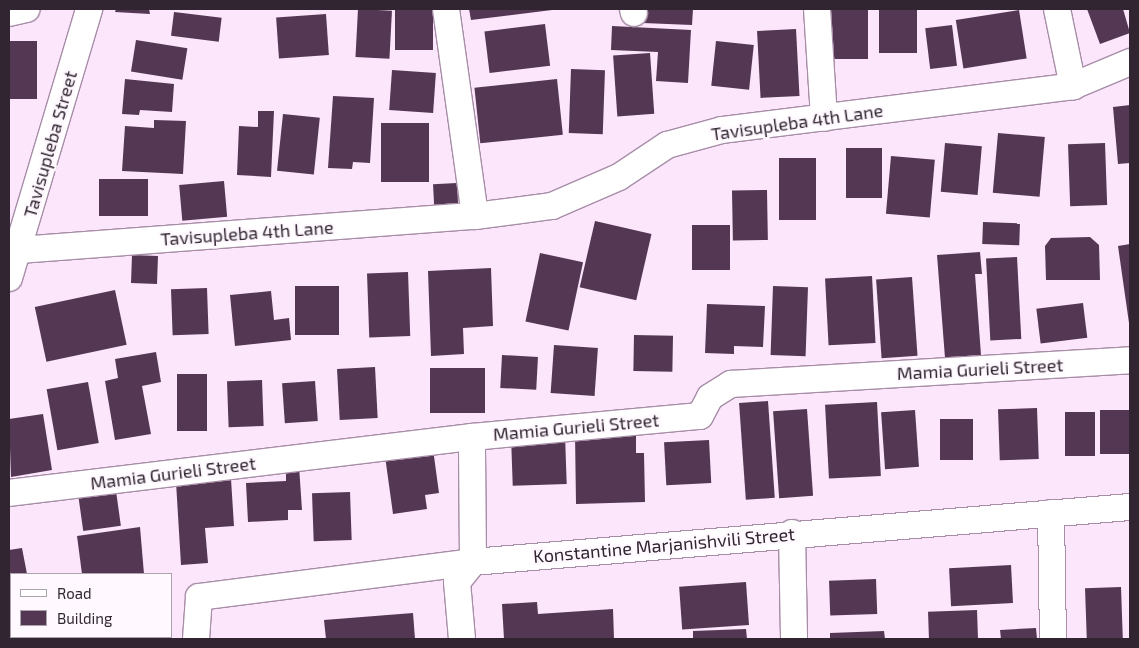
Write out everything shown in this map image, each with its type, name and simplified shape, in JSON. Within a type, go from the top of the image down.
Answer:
[{"type":"street","points":[[9,13],[26,9]]},
{"type":"street","name":"Tavisupleba Street","points":[[9,278],[19,250],[89,9]]},
{"type":"street","points":[[446,9],[475,216]]},
{"type":"street","points":[[816,9],[824,118]]},
{"type":"street","points":[[1057,9],[1073,86]]},
{"type":"street","name":"Tavisupleba 4th Lane","points":[[19,250],[475,216],[552,206],[619,177],[667,145],[712,132],[1073,86],[1130,62]]},
{"type":"street","name":"Mamia Gurieli Street","points":[[9,493],[472,437],[700,416],[710,397],[731,384],[1130,360]]},
{"type":"street","points":[[462,639],[457,582],[473,562],[472,437]]},
{"type":"street","name":"Konstantine Marjanishvili Street","points":[[196,639],[199,597],[473,562],[792,533],[1051,514],[1130,506]]},
{"type":"street","points":[[1051,514],[1053,639]]},
{"type":"street","points":[[792,533],[794,639]]},
{"type":"building","points":[[116,9],[149,9],[150,14],[115,12]]},
{"type":"building","points":[[358,9],[392,11],[389,59],[355,57]]},
{"type":"building","points":[[395,9],[433,9],[433,50],[395,50]]},
{"type":"building","points":[[469,9],[551,9],[552,10],[471,20]]},
{"type":"building","points":[[643,9],[693,9],[692,25],[643,23]]},
{"type":"building","points":[[829,9],[868,9],[868,59],[829,59]]},
{"type":"building","points":[[879,9],[917,9],[917,53],[879,53]]},
{"type":"building","points":[[1087,9],[1123,9],[1130,33],[1100,44]]},
{"type":"building","points":[[1019,10],[1027,58],[963,68],[956,20]]},
{"type":"building","points":[[174,12],[222,18],[219,42],[171,36]]},
{"type":"building","points":[[326,14],[329,55],[279,58],[276,17]]},
{"type":"building","points":[[545,24],[550,66],[490,73],[484,31]]},
{"type":"building","points":[[952,25],[957,66],[930,69],[925,28]]},
{"type":"building","points":[[612,26],[691,30],[688,83],[656,81],[658,52],[611,50]]},
{"type":"building","points":[[796,29],[800,96],[761,98],[757,31]]},
{"type":"building","points":[[136,40],[187,48],[182,80],[131,72]]},
{"type":"building","points":[[9,41],[37,41],[37,99],[9,99]]},
{"type":"building","points":[[716,41],[754,45],[749,90],[711,86]]},
{"type":"building","points":[[650,53],[654,114],[617,116],[613,56]]},
{"type":"building","points":[[571,69],[605,70],[603,134],[569,133]]},
{"type":"building","points":[[392,70],[436,73],[433,113],[389,110]]},
{"type":"building","points":[[125,79],[174,84],[172,112],[140,110],[139,115],[122,114]]},
{"type":"building","points":[[557,79],[563,135],[480,143],[474,88]]},
{"type":"building","points":[[333,96],[374,98],[370,163],[353,162],[352,169],[328,168]]},
{"type":"building","points":[[1130,105],[1130,163],[1118,164],[1113,107]]},
{"type":"building","points":[[258,111],[274,111],[271,177],[237,175],[239,126],[258,127]]},
{"type":"building","points":[[283,114],[320,118],[314,175],[277,171]]},
{"type":"building","points":[[154,120],[186,121],[183,174],[122,171],[125,126],[154,128]]},
{"type":"building","points":[[381,123],[429,123],[429,182],[381,182]]},
{"type":"building","points":[[998,133],[1045,137],[1040,197],[993,193]]},
{"type":"building","points":[[945,143],[982,146],[978,195],[941,192]]},
{"type":"building","points":[[1105,143],[1107,205],[1070,206],[1068,144]]},
{"type":"building","points":[[846,148],[882,148],[882,198],[846,198]]},
{"type":"building","points":[[891,156],[935,160],[930,218],[886,214]]},
{"type":"building","points":[[779,158],[816,158],[816,220],[779,220]]},
{"type":"building","points":[[99,179],[148,179],[148,216],[99,216]]},
{"type":"building","points":[[224,181],[227,217],[182,221],[179,185]]},
{"type":"building","points":[[457,183],[458,204],[434,205],[433,184]]},
{"type":"building","points":[[767,190],[768,240],[733,241],[732,191]]},
{"type":"building","points":[[595,221],[652,234],[636,300],[580,287]]},
{"type":"building","points":[[983,222],[1020,223],[1019,245],[982,244]]},
{"type":"building","points":[[692,225],[730,225],[730,270],[692,270]]},
{"type":"building","points":[[1090,237],[1099,245],[1100,280],[1046,280],[1045,246],[1051,238]]},
{"type":"building","points":[[1130,244],[1130,322],[1129,323],[1118,246]]},
{"type":"building","points":[[980,252],[982,274],[975,274],[981,355],[945,358],[937,255]]},
{"type":"building","points":[[540,253],[583,262],[568,331],[525,321]]},
{"type":"building","points":[[132,255],[158,256],[157,284],[131,283]]},
{"type":"building","points":[[1017,257],[1021,339],[990,341],[986,259]]},
{"type":"building","points":[[491,268],[493,326],[463,328],[464,354],[431,356],[428,271]]},
{"type":"building","points":[[408,272],[410,336],[369,337],[367,273]]},
{"type":"building","points":[[872,276],[876,343],[829,345],[825,278]]},
{"type":"building","points":[[912,277],[918,356],[882,358],[876,280]]},
{"type":"building","points":[[295,286],[339,286],[339,335],[295,335]]},
{"type":"building","points":[[773,286],[808,287],[806,356],[771,355]]},
{"type":"building","points":[[207,288],[209,334],[173,335],[171,289]]},
{"type":"building","points":[[115,290],[127,345],[46,362],[35,307]]},
{"type":"building","points":[[271,291],[274,320],[289,318],[291,340],[235,346],[230,295]]},
{"type":"building","points":[[1083,303],[1087,338],[1041,343],[1036,309]]},
{"type":"building","points":[[707,304],[765,306],[763,347],[734,346],[734,354],[705,353]]},
{"type":"building","points":[[634,335],[673,336],[672,372],[633,371]]},
{"type":"building","points":[[554,345],[598,348],[595,396],[551,393]]},
{"type":"building","points":[[156,352],[161,382],[142,386],[151,434],[115,440],[105,381],[118,378],[115,359]]},
{"type":"building","points":[[502,355],[538,357],[536,390],[500,388]]},
{"type":"building","points":[[375,367],[378,418],[340,420],[337,369]]},
{"type":"building","points":[[430,368],[485,368],[485,413],[430,413]]},
{"type":"building","points":[[177,374],[207,374],[207,431],[177,431]]},
{"type":"building","points":[[262,380],[264,426],[229,427],[227,381]]},
{"type":"building","points":[[315,381],[318,421],[285,423],[282,383]]},
{"type":"building","points":[[88,382],[99,443],[57,450],[47,389]]},
{"type":"building","points":[[768,401],[775,498],[746,500],[739,403]]},
{"type":"building","points":[[877,402],[881,476],[829,479],[825,405]]},
{"type":"building","points":[[1037,408],[1039,459],[1000,460],[998,409]]},
{"type":"building","points":[[807,409],[813,496],[779,498],[773,411]]},
{"type":"building","points":[[915,410],[919,467],[885,469],[881,412]]},
{"type":"building","points":[[1100,410],[1130,410],[1130,454],[1100,454]]},
{"type":"building","points":[[1065,412],[1095,412],[1095,456],[1065,456]]},
{"type":"building","points":[[43,414],[52,470],[11,477],[9,419]]},
{"type":"building","points":[[940,419],[973,419],[973,460],[940,460]]},
{"type":"building","points":[[636,427],[636,453],[644,453],[645,502],[576,504],[575,434]]},
{"type":"building","points":[[565,435],[567,484],[513,486],[511,437]]},
{"type":"building","points":[[709,440],[711,483],[666,485],[664,442]]},
{"type":"building","points":[[433,449],[439,493],[425,495],[427,509],[393,514],[385,456]]},
{"type":"building","points":[[299,466],[302,510],[288,510],[288,520],[248,522],[246,483],[286,481],[286,467]]},
{"type":"building","points":[[231,479],[234,526],[205,528],[208,563],[181,565],[176,482]]},
{"type":"building","points":[[116,491],[121,526],[83,531],[78,496]]},
{"type":"building","points":[[350,492],[352,540],[314,541],[312,493]]},
{"type":"building","points":[[140,527],[144,573],[82,573],[77,536]]},
{"type":"building","points":[[22,548],[27,573],[10,573],[9,611],[9,550]]},
{"type":"building","points":[[1011,565],[1013,603],[951,606],[949,568]]},
{"type":"building","points":[[876,579],[877,614],[830,616],[829,581]]},
{"type":"building","points":[[746,582],[749,625],[682,630],[679,587]]},
{"type":"building","points":[[1121,587],[1123,639],[1087,639],[1085,588]]},
{"type":"building","points":[[537,602],[538,614],[613,609],[614,639],[504,639],[502,604]]},
{"type":"building","points":[[977,610],[978,639],[929,639],[928,612]]},
{"type":"building","points":[[413,613],[415,639],[326,639],[324,620]]},
{"type":"building","points":[[1036,628],[1037,639],[1001,639],[1000,630]]},
{"type":"building","points":[[746,629],[747,639],[693,639],[693,631]]},
{"type":"building","points":[[884,631],[885,639],[830,639],[830,633]]},
{"type":"building","points":[[103,638],[169,638],[169,639]]}]
